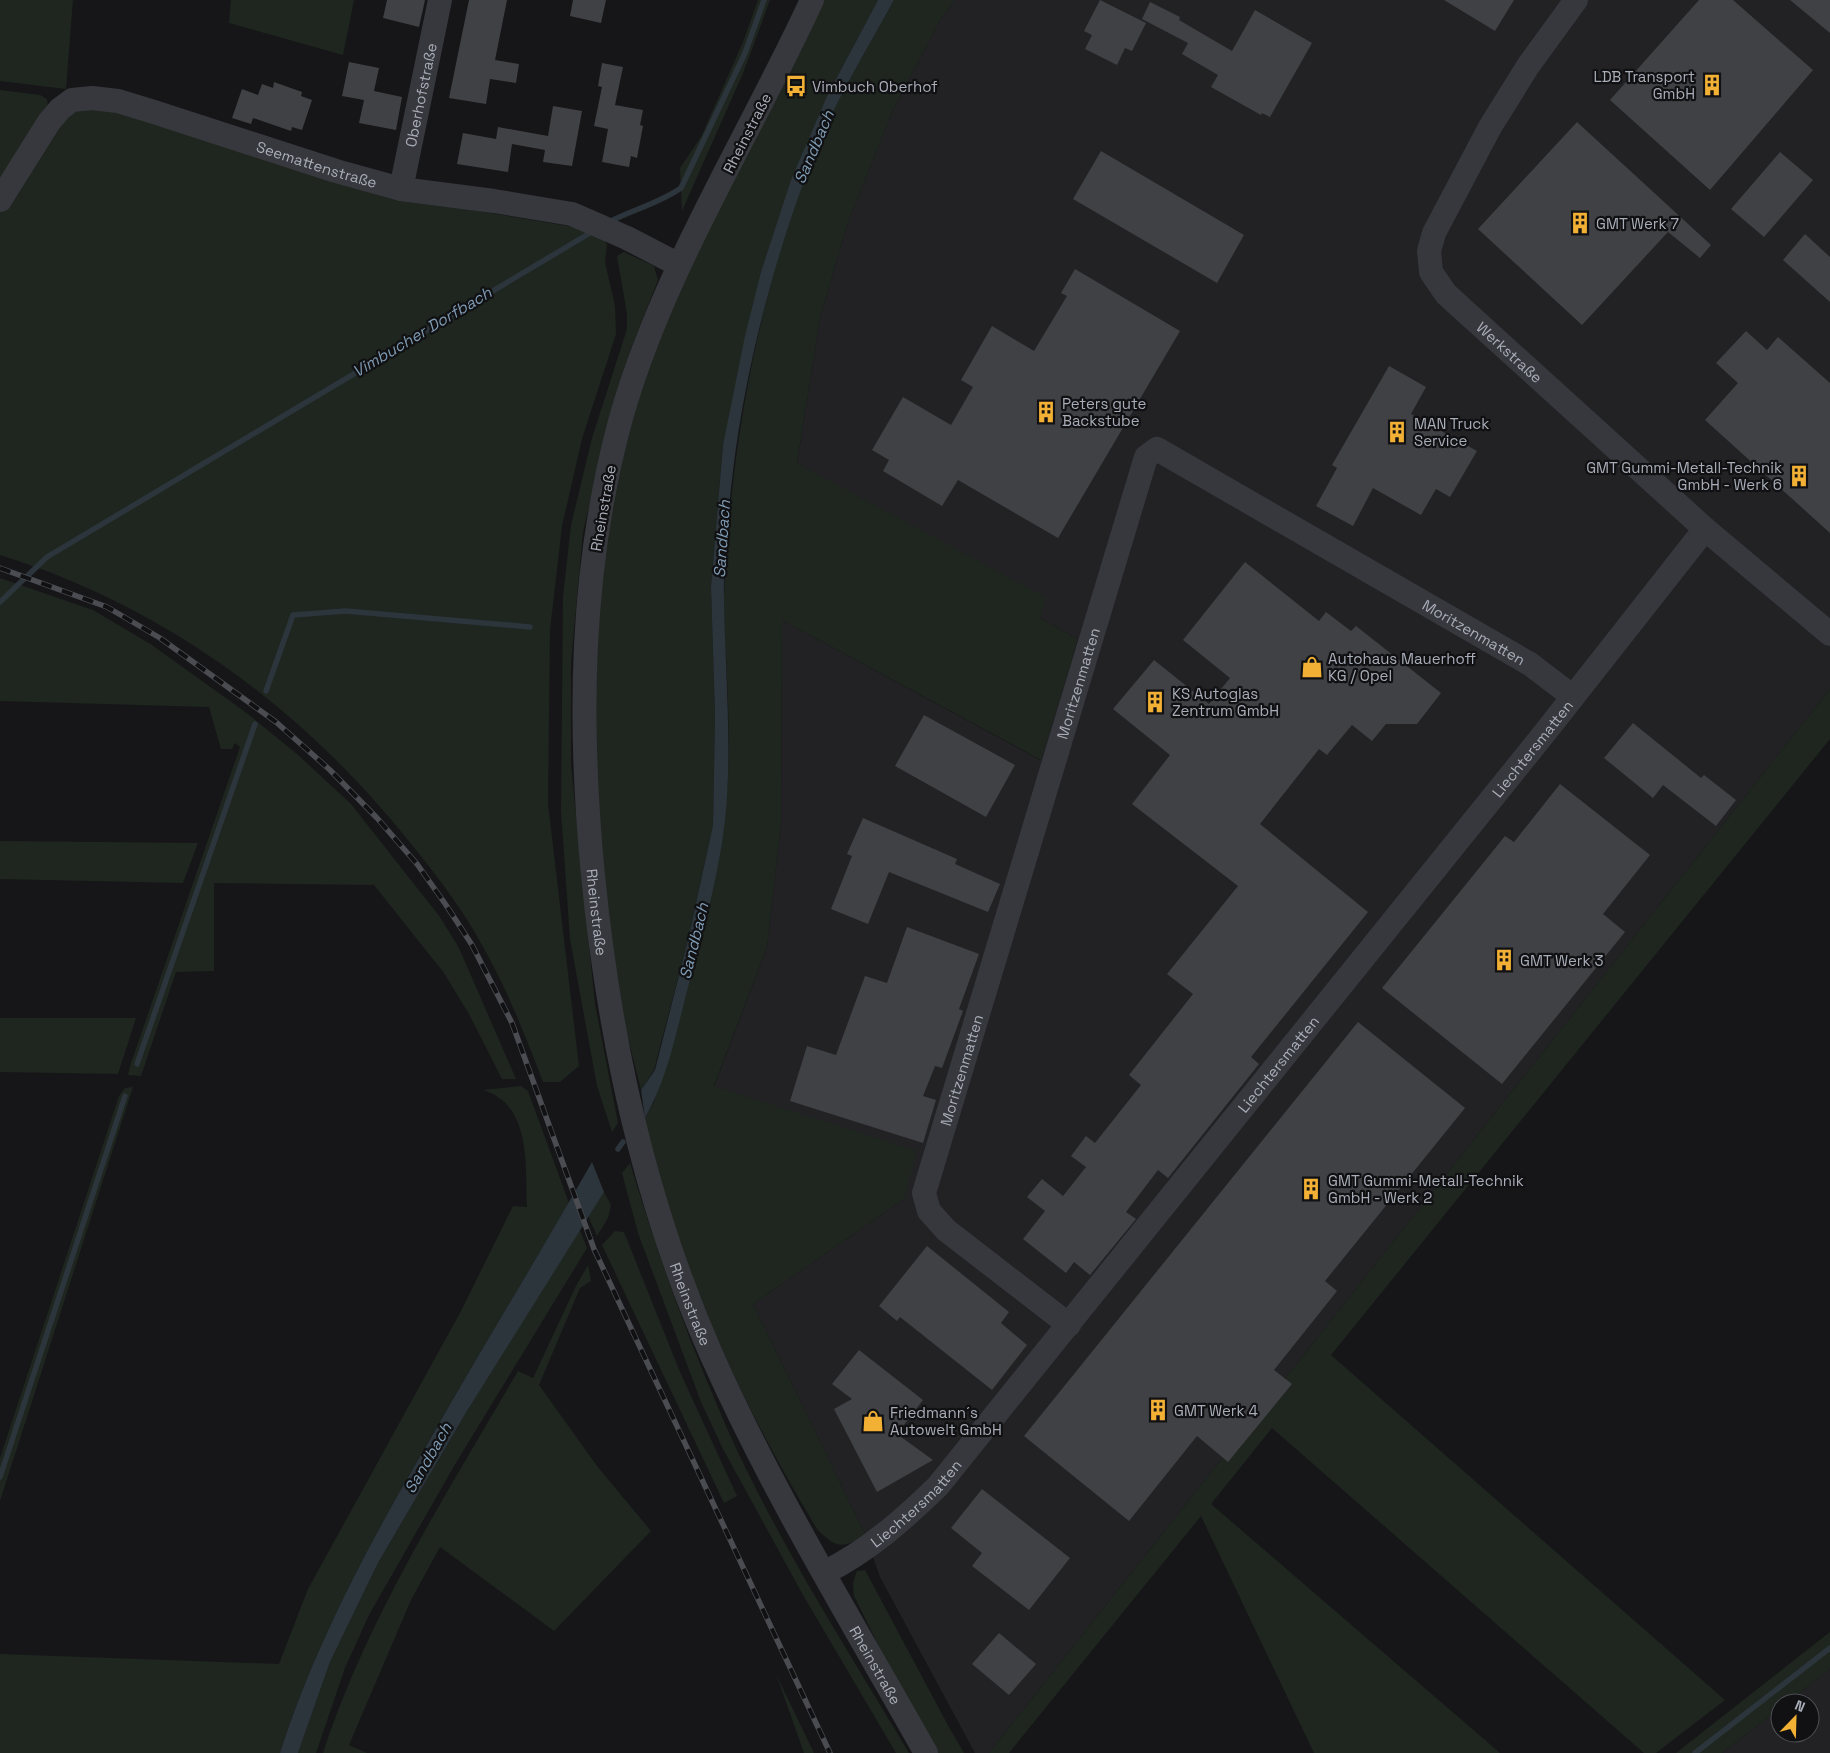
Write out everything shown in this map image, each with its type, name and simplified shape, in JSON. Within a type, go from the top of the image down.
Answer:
[{"type":"street","name":"Oberhofstraße","points":[[402,189],[440,0]]},
{"type":"street","points":[[793,41],[800,0]]},
{"type":"street","name":"Rheinstraße","points":[[812,0],[679,265],[657,315],[622,416],[602,496],[586,621],[583,698],[587,812],[598,934],[620,1060],[642,1154],[678,1271],[712,1356],[762,1458],[824,1573],[926,1753]]},
{"type":"street","name":"Werkstraße","points":[[1576,0],[1528,66],[1490,127],[1450,200],[1434,233],[1429,251],[1431,272],[1446,294],[1706,529],[1830,634]]},
{"type":"street","name":"Seemattenstraße","points":[[0,200],[49,122],[60,109],[72,100],[92,98],[118,101],[336,171],[402,189],[494,201],[572,214],[627,238],[679,265]]},
{"type":"street","name":"Moritzenmatten","points":[[1069,1325],[946,1230],[929,1211],[924,1193],[1146,456],[1157,449],[1530,664],[1572,696]]},
{"type":"street","name":"Liechtersmatten","points":[[824,1573],[870,1546],[906,1518],[938,1486],[1706,529]]},
{"type":"shaded area","points":[[0,0],[73,0],[66,89],[0,81]]},
{"type":"shaded area","points":[[231,0],[354,0],[343,55],[229,23]]},
{"type":"shaded area","points":[[758,0],[770,0],[744,71],[682,211],[680,168],[701,137],[743,42]]},
{"type":"shaded area","points":[[824,0],[878,0],[828,94],[723,445],[711,587],[715,716],[713,825],[689,936],[654,1070],[641,1090],[615,986],[593,746],[602,549],[624,445],[643,379],[693,259]]},
{"type":"shaded area","points":[[894,0],[955,0],[940,20],[893,110],[848,222],[820,318],[797,463],[1047,598],[1040,618],[1078,639],[1041,760],[782,620],[781,823],[767,947],[714,1086],[917,1151],[904,1199],[753,1304],[865,1534],[851,1543],[840,1545],[829,1540],[817,1529],[762,1431],[714,1331],[674,1227],[658,1173],[645,1118],[654,1102],[719,856],[723,834],[729,746],[724,594],[734,477],[753,359],[782,244],[801,188],[839,100]]},
{"type":"shaded area","points":[[955,0],[1830,0],[1830,689],[989,1753],[975,1753],[880,1577],[865,1534],[753,1304],[904,1199],[714,1087],[767,947],[781,823],[782,620],[1040,760],[1078,639],[1040,618],[1046,598],[797,464],[820,318],[848,222],[893,110],[940,20]]},
{"type":"shaded area","points":[[0,90],[40,95],[47,99],[48,107],[0,186]]},
{"type":"shaded area","points":[[102,104],[407,199],[586,229],[598,233],[607,244],[605,262],[615,306],[616,334],[582,439],[562,526],[550,630],[548,804],[579,1066],[560,1082],[543,1082],[500,978],[475,932],[450,894],[371,796],[326,750],[279,708],[228,669],[175,634],[119,603],[61,577],[0,555],[0,212],[49,131],[62,114]]},
{"type":"shaded area","points":[[624,252],[654,266],[658,280],[632,346],[608,426],[583,532],[571,662],[571,765],[595,1004],[618,1123],[612,1132],[597,1086],[570,939],[561,811],[563,596],[571,525],[592,438],[627,329],[627,314],[617,256]]},
{"type":"shaded area","points":[[0,578],[93,610],[152,645],[248,714],[297,754],[351,804],[440,917],[459,948],[516,1079],[502,1079],[469,1014],[444,973],[374,885],[214,883],[214,971],[176,972],[141,1076],[128,1075],[240,747],[235,743],[232,749],[221,749],[209,707],[0,701]]},
{"type":"shaded area","points":[[1830,689],[1830,739],[1331,1355],[1725,1700],[1656,1753],[1644,1753],[1272,1428],[1211,1504],[1500,1753],[1314,1753],[1201,1516],[1009,1753],[989,1753]]},
{"type":"shaded area","points":[[0,841],[198,843],[183,883],[0,879]]},
{"type":"shaded area","points":[[0,1018],[136,1018],[118,1074],[0,1072]]},
{"type":"shaded area","points":[[521,1086],[528,1091],[569,1203],[443,1416],[364,1558],[326,1634],[280,1753],[0,1753],[0,1654],[279,1664],[308,1589],[461,1311],[513,1206],[527,1207],[525,1155],[523,1138],[518,1123],[510,1109],[499,1098],[483,1090]]},
{"type":"shaded area","points":[[133,1087],[0,1501],[0,1458],[119,1096],[125,1088]]},
{"type":"shaded area","points":[[630,1163],[681,1315],[737,1450],[782,1539],[909,1753],[896,1753],[803,1595],[723,1449],[701,1402],[638,1233],[622,1173]]},
{"type":"shaded area","points":[[604,1192],[611,1205],[608,1218],[597,1236],[588,1216]]},
{"type":"shaded area","points":[[579,1228],[587,1248],[457,1461],[369,1615],[345,1668],[316,1753],[298,1753],[330,1662],[378,1563],[467,1411]]},
{"type":"shaded area","points":[[615,1231],[624,1232],[680,1372],[737,1496],[724,1503],[602,1245]]},
{"type":"shaded area","points":[[588,1265],[591,1281],[580,1288],[539,1385],[597,1466],[651,1531],[554,1631],[440,1547],[411,1600],[349,1745],[367,1753],[323,1753],[341,1702],[362,1653],[410,1557],[518,1371],[533,1378],[576,1286]]},
{"type":"shaded area","points":[[865,1570],[964,1753],[935,1753],[909,1707],[854,1596],[853,1583],[857,1571]]},
{"type":"shaded area","points":[[1830,1632],[1830,1669],[1825,1673],[1799,1693],[1770,1693],[1770,1716],[1722,1753],[1676,1753]]},
{"type":"shaded area","points":[[1830,1669],[1830,1753],[1722,1753],[1770,1716],[1770,1743],[1820,1743],[1820,1693],[1799,1693]]},
{"type":"shaded area","points":[[776,1674],[814,1753],[804,1753]]},
{"type":"water","points":[[878,0],[894,0],[839,100],[807,173],[779,256],[746,386],[733,471],[725,551],[724,599],[728,772],[725,821],[706,919],[675,1040],[659,1088],[645,1118],[641,1090],[655,1070],[689,936],[713,825],[715,716],[711,587],[723,445],[745,336],[761,272],[791,180],[828,94]]},
{"type":"water","points":[[592,1162],[604,1192],[467,1411],[378,1563],[330,1662],[298,1753],[280,1753],[310,1673],[364,1557],[446,1410]]},
{"type":"building","points":[[387,0],[425,0],[419,27],[383,18]]},
{"type":"building","points":[[469,0],[507,0],[495,60],[519,64],[516,83],[490,79],[486,104],[449,98]]},
{"type":"building","points":[[573,0],[606,0],[601,23],[570,16]]},
{"type":"building","points":[[1100,0],[1146,23],[1132,51],[1125,48],[1117,65],[1085,49],[1092,35],[1084,31]]},
{"type":"building","points":[[1444,0],[1514,0],[1495,31]]},
{"type":"building","name":"LDB Transport GmbH","points":[[1699,0],[1733,0],[1813,70],[1710,190],[1610,100]]},
{"type":"building","points":[[1790,0],[1830,0],[1830,33]]},
{"type":"building","points":[[1150,2],[1180,17],[1179,20],[1232,51],[1255,10],[1312,43],[1270,117],[1262,113],[1261,115],[1211,87],[1218,75],[1182,54],[1188,43],[1142,19]]},
{"type":"building","points":[[349,62],[379,68],[374,91],[402,97],[396,130],[359,123],[364,100],[342,96]]},
{"type":"building","points":[[602,63],[623,67],[615,105],[643,110],[640,125],[643,126],[637,158],[631,156],[629,167],[602,162],[608,129],[594,126],[602,87],[598,86]]},
{"type":"building","points":[[274,82],[302,92],[301,96],[312,100],[302,130],[292,127],[291,131],[253,118],[251,124],[232,118],[242,89],[258,95],[262,84],[273,88]]},
{"type":"building","points":[[553,106],[582,111],[572,166],[543,162],[545,150],[512,144],[508,172],[457,164],[463,133],[496,139],[498,127],[548,136]]},
{"type":"building","name":"GMT Werk 7","points":[[1577,122],[1711,245],[1700,258],[1668,232],[1582,325],[1478,229]]},
{"type":"building","points":[[1101,151],[1244,235],[1217,283],[1073,199]]},
{"type":"building","points":[[1780,152],[1813,180],[1764,237],[1731,209]]},
{"type":"building","points":[[1805,234],[1830,257],[1830,302],[1783,260]]},
{"type":"building","name":"Peters gute Backstube","points":[[1075,269],[1180,331],[1058,538],[958,480],[942,506],[883,471],[889,460],[872,450],[903,397],[951,425],[973,387],[961,380],[992,326],[1034,351],[1067,296],[1061,293]]},
{"type":"building","name":"GMT Gummi-Metall-Technik GmbH - Werk 6","points":[[1746,331],[1767,350],[1778,337],[1830,383],[1830,533],[1705,420],[1738,383],[1716,363]]},
{"type":"building","name":"MAN Truck Service","points":[[1389,366],[1426,387],[1411,414],[1477,451],[1450,497],[1436,489],[1421,515],[1373,488],[1353,526],[1316,506],[1337,468],[1332,465]]},
{"type":"building","points":[[1245,562],[1319,621],[1326,612],[1351,631],[1356,626],[1441,693],[1417,724],[1386,724],[1372,741],[1352,725],[1327,755],[1319,749],[1260,824],[1368,912],[1251,1057],[1259,1064],[1168,1178],[1158,1170],[1126,1212],[1136,1219],[1090,1275],[1074,1262],[1066,1273],[1023,1239],[1045,1211],[1027,1197],[1042,1179],[1063,1196],[1086,1167],[1071,1156],[1086,1136],[1095,1143],[1141,1085],[1129,1075],[1193,994],[1167,974],[1238,886],[1132,804],[1170,755],[1113,709],[1154,660],[1209,704],[1230,678],[1183,640]]},
{"type":"building","points":[[924,715],[1015,765],[986,817],[895,766]]},
{"type":"building","points":[[1633,723],[1701,778],[1704,775],[1736,800],[1716,826],[1663,785],[1653,798],[1604,758]]},
{"type":"building","name":"GMT Werk 3","points":[[1560,784],[1650,855],[1603,914],[1625,932],[1502,1084],[1382,988],[1505,836],[1514,842]]},
{"type":"building","points":[[863,818],[957,859],[955,864],[1000,884],[988,912],[889,872],[868,924],[831,909],[852,856],[847,854]]},
{"type":"building","points":[[907,927],[979,954],[959,1009],[963,1011],[942,1068],[935,1066],[923,1096],[936,1100],[923,1143],[790,1101],[807,1046],[836,1055],[865,976],[887,983]]},
{"type":"building","points":[[1358,1022],[1465,1108],[1325,1281],[1337,1291],[1274,1370],[1292,1384],[1228,1462],[1197,1436],[1129,1521],[1024,1436]]},
{"type":"building","points":[[927,1246],[1009,1312],[1001,1323],[1027,1345],[992,1390],[900,1317],[897,1321],[879,1306]]},
{"type":"building","name":"Friedmann´s Autowelt GmbH","points":[[859,1350],[923,1400],[897,1434],[933,1460],[877,1492],[834,1409],[852,1399],[832,1384]]},
{"type":"building","points":[[982,1489],[1070,1558],[1029,1610],[972,1566],[982,1553],[951,1528]]},
{"type":"building","points":[[999,1633],[1036,1664],[1009,1695],[972,1664]]},
{"type":"waterway","name":"Vimbucher Dorfbach","points":[[607,223],[672,194],[681,188],[745,53],[764,0]]},
{"type":"waterway","name":"Vimbucher Dorfbach","points":[[0,602],[47,557],[595,230]]},
{"type":"waterway","points":[[266,691],[293,615],[346,611],[530,627]]},
{"type":"waterway","points":[[137,1064],[255,724]]},
{"type":"waterway","points":[[0,1477],[125,1096]]},
{"type":"waterway","name":"Sandbach","points":[[618,1149],[623,1142]]},
{"type":"waterway","points":[[1695,1753],[1830,1648]]},
{"type":"railway","points":[[0,568],[107,607],[160,638],[276,722],[330,770],[377,818],[417,864],[446,905],[472,945],[512,1023],[594,1249],[830,1753]]},
{"type":"place","name":"LDB Transport GmbH","points":[[1712,85]]},
{"type":"place","name":"Vimbuch Oberhof","points":[[796,86]]},
{"type":"place","name":"GMT Werk 7","points":[[1580,223]]},
{"type":"place","name":"Peters gute Backstube","points":[[1046,412]]},
{"type":"place","name":"MAN Truck Service","points":[[1397,432]]},
{"type":"place","name":"GMT Gummi-Metall-Technik GmbH - Werk 6","points":[[1799,476]]},
{"type":"place","name":"Autohaus Mauerhoff KG / Opel","points":[[1312,667]]},
{"type":"place","name":"KS Autoglas Zentrum GmbH","points":[[1155,702]]},
{"type":"place","name":"GMT Werk 3","points":[[1504,960]]},
{"type":"place","name":"GMT Gummi-Metall-Technik GmbH - Werk 2","points":[[1311,1189]]},
{"type":"place","name":"GMT Werk 4","points":[[1158,1410]]},
{"type":"place","name":"Friedmann´s Autowelt GmbH","points":[[873,1421]]}]
